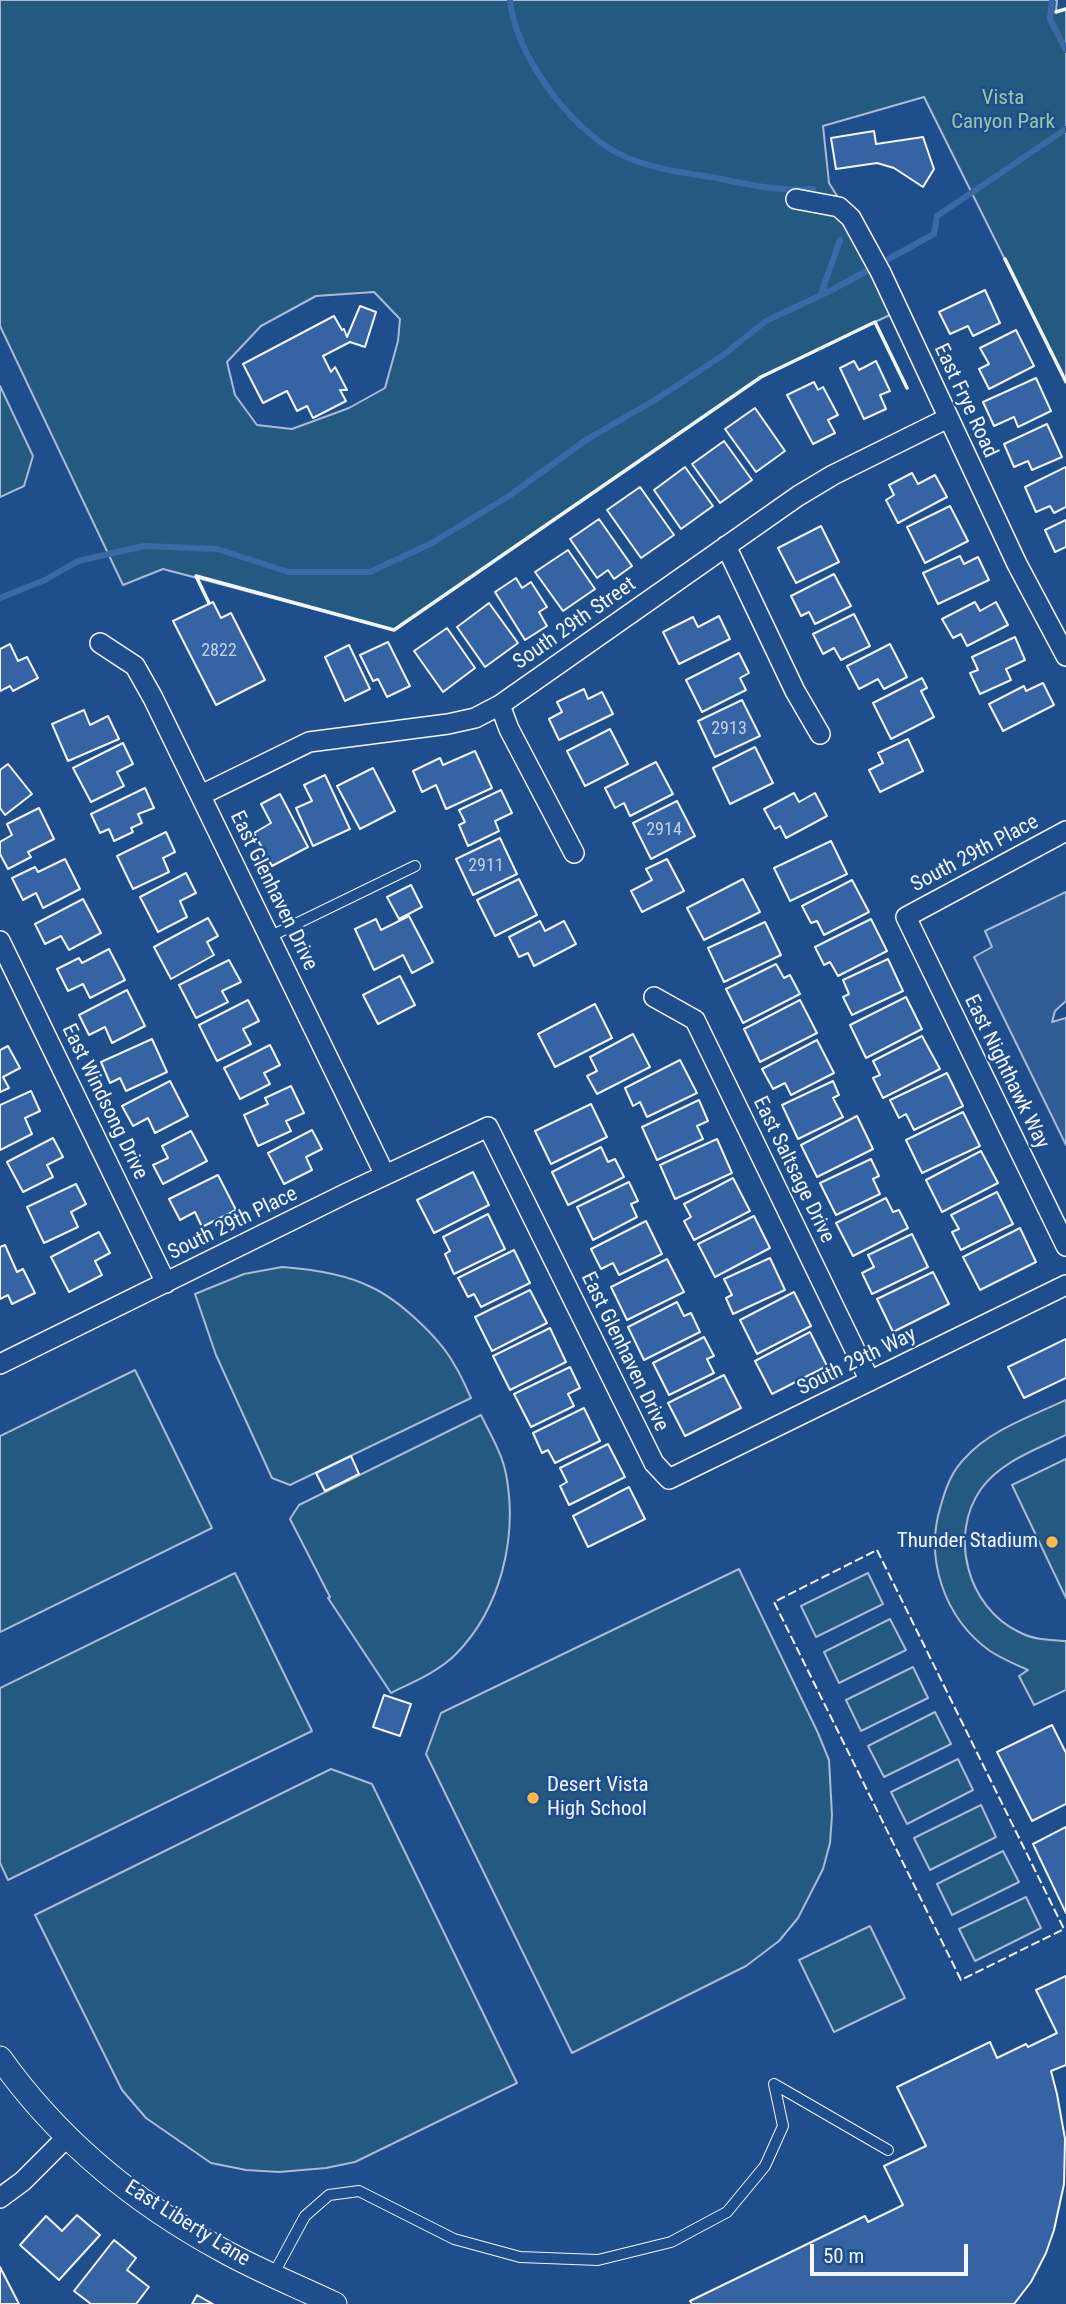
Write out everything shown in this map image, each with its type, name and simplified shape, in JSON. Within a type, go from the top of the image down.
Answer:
[{"type":"street","name":"East Frye Road","points":[[796,199],[839,207],[851,218],[877,266],[1017,564],[1066,656]]},
{"type":"street","name":"South 29th Street","points":[[201,795],[309,742],[475,718],[500,705],[798,495],[947,418]]},
{"type":"street","points":[[726,546],[795,691],[820,734]]},
{"type":"street","name":"East Glenhaven Drive","points":[[100,643],[135,666],[153,698],[385,1175]]},
{"type":"street","points":[[500,705],[509,729],[574,853]]},
{"type":"street","name":"South 29th Place","points":[[906,918],[1066,831]]},
{"type":"street","name":"East Nighthawk Way","points":[[906,918],[1066,1246]]},
{"type":"street","name":"East Windsong Drive","points":[[0,941],[166,1283]]},
{"type":"street","name":"East Saltsage Drive","points":[[654,997],[695,1020],[870,1381]]},
{"type":"street","name":"East Glenhaven Drive","points":[[488,1128],[654,1463],[669,1479]]},
{"type":"street","name":"South 29th Place","points":[[0,1364],[385,1175],[488,1128]]},
{"type":"street","name":"South 29th Way","points":[[669,1479],[1066,1285]]},
{"type":"street","name":"East Liberty Lane","points":[[0,2058],[67,2137],[125,2187],[219,2249],[335,2304]]},
{"type":"street","points":[[0,2198],[23,2181],[67,2137]]},
{"type":"lane","points":[[269,937],[415,866]]},
{"type":"lane","points":[[273,2276],[305,2216],[329,2195],[359,2191],[454,2239],[520,2257],[598,2260],[671,2242],[727,2212],[765,2166],[783,2126],[775,2084],[888,2150]]},
{"type":"green space","name":"Vista Canyon Park","points":[[0,0],[1057,0],[1056,11],[1066,9],[1066,382],[924,97],[823,126],[829,183],[851,218],[898,311],[761,377],[394,630],[163,569],[123,585],[0,326]],"holes":[[[374,292],[400,319],[398,341],[385,388],[349,408],[292,429],[257,425],[235,395],[227,362],[261,326],[316,296]]]},
{"type":"green space","points":[[0,386],[33,456],[24,486],[0,497]]},
{"type":"green space","points":[[282,1267],[339,1275],[371,1287],[394,1301],[439,1342],[457,1368],[471,1398],[290,1485],[272,1478],[216,1355],[195,1294],[244,1274]]},
{"type":"green space","points":[[135,1370],[212,1528],[0,1632],[0,1436]]},
{"type":"green space","points":[[1066,1400],[1066,1435],[998,1471],[981,1489],[971,1508],[966,1528],[968,1569],[987,1606],[1001,1621],[1025,1635],[1066,1641],[1066,1690],[1034,1705],[1019,1676],[1028,1670],[990,1651],[961,1622],[950,1604],[937,1566],[936,1525],[943,1498],[956,1468],[975,1448],[1012,1424]]},
{"type":"green space","points":[[481,1415],[499,1451],[509,1498],[507,1547],[495,1593],[472,1636],[456,1654],[433,1671],[391,1693],[328,1598],[330,1597],[290,1519],[299,1505]]},
{"type":"green space","name":"Thunder Stadium","points":[[1066,1459],[1066,1598],[1012,1485]]},
{"type":"green space","points":[[739,1569],[829,1760],[832,1815],[830,1843],[823,1869],[798,1918],[779,1941],[746,1966],[572,2053],[426,1754],[441,1713]]},
{"type":"green space","points":[[235,1573],[312,1731],[8,1880],[0,1863],[0,1688]]},
{"type":"green space","points":[[868,1573],[883,1604],[816,1637],[801,1606]]},
{"type":"green space","points":[[890,1619],[906,1650],[839,1683],[824,1652]]},
{"type":"green space","points":[[913,1667],[928,1698],[861,1731],[846,1700]]},
{"type":"green space","points":[[935,1712],[951,1744],[884,1777],[868,1746]]},
{"type":"green space","points":[[958,1759],[973,1790],[907,1824],[891,1792]]},
{"type":"green space","points":[[331,1769],[372,1784],[517,2083],[355,2162],[326,2168],[279,2172],[246,2170],[211,2163],[146,2118],[122,2090],[35,1915]]},
{"type":"green space","points":[[981,1805],[996,1837],[930,1870],[914,1838]]},
{"type":"green space","points":[[1003,1851],[1019,1882],[952,1915],[937,1884]]},
{"type":"green space","points":[[1026,1897],[1041,1928],[975,1961],[959,1929]]},
{"type":"green space","points":[[870,1926],[905,1998],[834,2032],[799,1960]]},
{"type":"shaded area","points":[[1066,892],[1066,1001],[1055,1011],[1052,1022],[1066,1018],[1066,1145],[974,957],[992,947],[985,931]]},
{"type":"building","points":[[874,131],[876,144],[923,137],[934,169],[923,187],[894,168],[877,163],[836,169],[831,138]]},
{"type":"building","points":[[985,290],[1000,323],[973,336],[968,326],[950,334],[939,312]]},
{"type":"building","points":[[360,306],[376,312],[365,347],[350,342],[323,356],[331,372],[335,367],[347,390],[340,390],[346,401],[313,418],[307,406],[297,411],[287,391],[263,403],[243,364],[334,316],[347,337]]},
{"type":"building","points":[[1016,330],[1034,366],[989,389],[979,369],[989,364],[980,348]]},
{"type":"building","points":[[854,361],[859,370],[876,361],[890,391],[880,395],[886,409],[864,419],[840,368]]},
{"type":"building","points":[[1036,378],[1051,411],[1018,427],[1014,417],[994,426],[983,402]]},
{"type":"building","points":[[814,382],[818,390],[823,387],[838,415],[828,420],[835,433],[813,444],[787,395]]},
{"type":"building","points":[[755,408],[785,451],[756,472],[725,429]]},
{"type":"building","points":[[1047,424],[1062,457],[1032,470],[1028,461],[1014,467],[1004,444]]},
{"type":"building","points":[[724,441],[752,480],[720,503],[692,464]]},
{"type":"building","points":[[685,467],[713,506],[681,529],[654,490]]},
{"type":"building","points":[[1066,467],[1066,507],[1054,513],[1050,506],[1036,512],[1025,487]]},
{"type":"building","points":[[912,473],[918,484],[935,475],[947,497],[898,523],[886,500],[894,495],[889,485]]},
{"type":"building","points":[[640,487],[674,535],[641,558],[607,510]]},
{"type":"building","points":[[950,506],[968,541],[925,563],[907,527]]},
{"type":"building","points":[[599,519],[632,566],[614,579],[608,570],[597,578],[570,539]]},
{"type":"building","points":[[1066,520],[1066,547],[1055,552],[1045,530]]},
{"type":"building","points":[[821,526],[839,562],[796,583],[778,548]]},
{"type":"building","points":[[568,550],[595,589],[563,611],[535,572]]},
{"type":"building","points":[[960,556],[964,564],[978,557],[989,580],[938,604],[923,573]]},
{"type":"building","points":[[834,574],[851,606],[815,624],[809,612],[801,616],[791,596]]},
{"type":"building","points":[[516,578],[522,588],[531,582],[547,607],[539,612],[547,626],[525,640],[495,592]]},
{"type":"building","points":[[213,602],[221,618],[231,613],[265,680],[216,705],[173,621]]},
{"type":"building","points":[[975,602],[980,611],[996,602],[1008,625],[967,646],[961,634],[953,638],[942,619]]},
{"type":"building","points":[[489,603],[518,643],[485,667],[457,627]]},
{"type":"building","points":[[854,614],[870,646],[841,660],[834,648],[823,654],[813,634]]},
{"type":"building","points":[[719,616],[730,639],[679,664],[663,632],[693,617],[698,627]]},
{"type":"building","points":[[447,628],[475,668],[443,692],[414,651]]},
{"type":"building","points":[[1015,637],[1025,660],[1006,669],[1011,680],[980,694],[970,673],[978,670],[972,657]]},
{"type":"building","points":[[388,642],[410,686],[387,697],[378,679],[373,681],[360,655]]},
{"type":"building","points":[[10,644],[18,661],[27,657],[38,678],[13,691],[10,686],[0,691],[0,649]]},
{"type":"building","points":[[890,644],[907,677],[884,689],[878,679],[859,689],[847,666]]},
{"type":"building","points":[[349,645],[370,689],[345,701],[325,657]]},
{"type":"building","points":[[739,653],[749,673],[740,678],[746,690],[702,712],[686,680]]},
{"type":"building","points":[[922,678],[927,688],[921,691],[934,717],[891,739],[873,703]]},
{"type":"building","points":[[1043,683],[1054,705],[1003,731],[989,704],[1024,686],[1026,691]]},
{"type":"building","points":[[584,689],[588,699],[602,692],[613,714],[559,740],[549,719],[562,712],[557,702]]},
{"type":"building","points":[[742,700],[760,736],[715,757],[698,721]]},
{"type":"building","points":[[84,710],[90,725],[108,716],[119,739],[68,761],[52,724]]},
{"type":"building","points":[[610,729],[628,764],[585,786],[567,751]]},
{"type":"building","points":[[908,739],[923,771],[880,792],[869,770],[883,763],[878,753]]},
{"type":"building","points":[[123,743],[133,764],[117,772],[124,786],[91,802],[73,768]]},
{"type":"building","points":[[755,747],[773,783],[730,804],[713,768]]},
{"type":"building","points":[[475,751],[492,788],[446,809],[436,785],[422,792],[413,771],[440,758],[443,765]]},
{"type":"building","points":[[656,762],[673,794],[630,816],[624,803],[615,808],[605,788]]},
{"type":"building","points":[[8,764],[32,794],[5,815],[0,808],[0,770]]},
{"type":"building","points":[[373,768],[395,811],[360,829],[337,786]]},
{"type":"building","points":[[325,775],[350,829],[313,846],[296,808],[312,801],[304,785]]},
{"type":"building","points":[[145,788],[154,808],[138,814],[142,823],[131,828],[133,832],[114,841],[109,829],[100,833],[91,814]]},
{"type":"building","points":[[501,790],[512,813],[495,821],[499,831],[468,846],[459,825],[465,822],[459,810]]},
{"type":"building","points":[[794,793],[799,802],[815,793],[827,816],[786,838],[780,826],[775,829],[764,809]]},
{"type":"building","points":[[280,794],[308,847],[272,866],[254,833],[271,823],[261,804]]},
{"type":"building","points":[[677,801],[695,836],[651,859],[633,823]]},
{"type":"building","points":[[39,808],[54,839],[28,852],[31,857],[8,869],[0,854],[0,842],[12,835],[7,824]]},
{"type":"building","points":[[166,832],[175,852],[163,858],[169,872],[133,889],[117,856]]},
{"type":"building","points":[[500,838],[517,874],[473,895],[456,859]]},
{"type":"building","points":[[831,841],[847,874],[790,901],[774,868]]},
{"type":"building","points":[[65,859],[80,889],[43,908],[36,893],[23,900],[12,878],[35,867],[38,872]]},
{"type":"building","points":[[667,859],[684,891],[642,912],[631,891],[652,880],[646,869]]},
{"type":"building","points":[[186,873],[196,893],[180,901],[187,917],[158,932],[140,897]]},
{"type":"building","points":[[519,879],[537,915],[495,936],[477,900]]},
{"type":"building","points":[[743,879],[760,912],[704,940],[687,908]]},
{"type":"building","points":[[852,880],[869,912],[824,935],[817,921],[811,923],[802,906]]},
{"type":"building","points":[[411,885],[422,907],[399,919],[387,897]]},
{"type":"building","points":[[83,899],[101,933],[69,950],[61,936],[45,944],[35,924]]},
{"type":"building","points":[[409,916],[433,962],[412,973],[403,955],[374,970],[355,929],[376,919],[381,930]]},
{"type":"building","points":[[208,918],[218,936],[207,942],[214,955],[171,979],[154,947]]},
{"type":"building","points":[[871,919],[887,951],[838,976],[830,962],[824,965],[815,947]]},
{"type":"building","points":[[540,921],[545,931],[564,921],[576,944],[534,966],[528,953],[519,957],[509,937]]},
{"type":"building","points":[[765,922],[781,955],[724,982],[708,948]]},
{"type":"building","points":[[109,949],[125,980],[90,998],[83,984],[68,991],[57,969],[79,958],[82,963]]},
{"type":"building","points":[[888,959],[903,991],[852,1015],[843,997],[849,994],[843,980]]},
{"type":"building","points":[[229,960],[241,982],[222,991],[228,1002],[196,1018],[179,985]]},
{"type":"building","points":[[776,964],[784,978],[790,975],[800,994],[743,1023],[726,989]]},
{"type":"building","points":[[400,976],[415,1005],[378,1024],[363,995]]},
{"type":"building","points":[[127,990],[145,1026],[112,1043],[105,1027],[89,1035],[79,1015]]},
{"type":"building","points":[[906,997],[922,1029],[866,1058],[850,1025]]},
{"type":"building","points":[[248,1000],[259,1021],[243,1029],[251,1044],[217,1061],[199,1025]]},
{"type":"building","points":[[800,1000],[817,1033],[760,1062],[744,1029]]},
{"type":"building","points":[[595,1004],[612,1038],[555,1067],[538,1034]]},
{"type":"building","points":[[633,1034],[650,1067],[597,1094],[587,1076],[597,1071],[590,1057]]},
{"type":"building","points":[[922,1036],[940,1069],[883,1098],[873,1078],[880,1075],[873,1061]]},
{"type":"building","points":[[152,1039],[167,1072],[126,1091],[120,1078],[110,1083],[101,1062]]},
{"type":"building","points":[[817,1040],[834,1073],[791,1095],[785,1083],[773,1089],[762,1069]]},
{"type":"building","points":[[270,1045],[280,1065],[264,1073],[270,1084],[240,1099],[224,1068]]},
{"type":"building","points":[[8,1046],[20,1068],[3,1077],[9,1088],[0,1092],[0,1050]]},
{"type":"building","points":[[680,1060],[697,1093],[647,1117],[640,1102],[633,1106],[625,1088]]},
{"type":"building","points":[[947,1073],[963,1106],[914,1130],[906,1114],[899,1118],[890,1100]]},
{"type":"building","points":[[170,1081],[188,1116],[155,1133],[148,1118],[133,1126],[122,1106]]},
{"type":"building","points":[[833,1081],[839,1095],[833,1098],[843,1117],[798,1139],[782,1105]]},
{"type":"building","points":[[291,1086],[304,1113],[286,1121],[291,1131],[258,1146],[244,1115],[268,1104],[265,1098]]},
{"type":"building","points":[[31,1091],[40,1111],[25,1118],[32,1134],[0,1150],[0,1105]]},
{"type":"building","points":[[699,1100],[708,1121],[697,1126],[703,1139],[657,1160],[642,1127]]},
{"type":"building","points":[[591,1104],[607,1137],[551,1164],[535,1131]]},
{"type":"building","points":[[963,1112],[980,1146],[922,1173],[906,1140]]},
{"type":"building","points":[[857,1116],[873,1149],[817,1177],[801,1145]]},
{"type":"building","points":[[312,1130],[322,1149],[306,1157],[312,1170],[284,1184],[268,1153]]},
{"type":"building","points":[[191,1131],[207,1161],[163,1184],[153,1165],[168,1158],[162,1146]]},
{"type":"building","points":[[53,1138],[63,1157],[47,1165],[53,1177],[23,1192],[7,1162]]},
{"type":"building","points":[[717,1139],[732,1173],[675,1199],[660,1165]]},
{"type":"building","points":[[601,1147],[608,1162],[615,1159],[624,1177],[568,1205],[552,1172]]},
{"type":"building","points":[[981,1151],[998,1183],[942,1212],[926,1180]]},
{"type":"building","points":[[871,1159],[879,1176],[873,1179],[880,1194],[836,1215],[820,1183]]},
{"type":"building","points":[[473,1172],[489,1205],[434,1233],[417,1200]]},
{"type":"building","points":[[218,1175],[236,1210],[202,1227],[195,1212],[180,1220],[169,1199]]},
{"type":"building","points":[[733,1178],[750,1211],[694,1240],[684,1221],[691,1217],[684,1204]]},
{"type":"building","points":[[629,1182],[638,1201],[631,1204],[637,1217],[593,1240],[577,1207]]},
{"type":"building","points":[[76,1184],[86,1204],[71,1212],[78,1227],[44,1243],[27,1207]]},
{"type":"building","points":[[997,1192],[1013,1224],[961,1250],[952,1232],[959,1229],[951,1215]]},
{"type":"building","points":[[886,1198],[893,1212],[899,1210],[908,1228],[853,1256],[836,1223]]},
{"type":"building","points":[[488,1214],[505,1249],[454,1274],[445,1254],[450,1251],[443,1237]]},
{"type":"building","points":[[754,1216],[770,1248],[715,1277],[698,1244]]},
{"type":"building","points":[[646,1221],[662,1254],[619,1275],[613,1263],[601,1269],[591,1249]]},
{"type":"building","points":[[1020,1228],[1036,1262],[980,1290],[963,1257]]},
{"type":"building","points":[[99,1232],[110,1253],[95,1261],[102,1275],[69,1292],[51,1257]]},
{"type":"building","points":[[912,1234],[928,1267],[872,1294],[862,1273],[874,1267],[868,1255]]},
{"type":"building","points":[[5,1245],[17,1272],[23,1269],[35,1293],[12,1304],[8,1295],[0,1299],[0,1247]]},
{"type":"building","points":[[514,1250],[530,1283],[481,1307],[474,1294],[468,1297],[458,1278]]},
{"type":"building","points":[[770,1258],[785,1290],[733,1314],[726,1298],[732,1295],[724,1279]]},
{"type":"building","points":[[667,1259],[684,1292],[627,1320],[611,1287]]},
{"type":"building","points":[[933,1272],[949,1304],[893,1332],[877,1299]]},
{"type":"building","points":[[530,1290],[547,1323],[492,1351],[475,1317]]},
{"type":"building","points":[[794,1292],[811,1326],[757,1354],[740,1320]]},
{"type":"building","points":[[677,1302],[684,1316],[691,1313],[700,1332],[644,1360],[628,1327]]},
{"type":"building","points":[[550,1328],[566,1362],[510,1390],[493,1356]]},
{"type":"building","points":[[810,1332],[827,1366],[772,1394],[755,1361]]},
{"type":"building","points":[[704,1337],[714,1356],[707,1359],[714,1373],[669,1395],[653,1363]]},
{"type":"building","points":[[1066,1339],[1066,1378],[1024,1398],[1008,1367]]},
{"type":"building","points":[[570,1367],[580,1388],[568,1394],[574,1406],[531,1427],[514,1394]]},
{"type":"building","points":[[724,1375],[741,1408],[685,1436],[668,1403]]},
{"type":"building","points":[[584,1408],[600,1441],[555,1463],[548,1450],[542,1453],[533,1433]]},
{"type":"building","points":[[608,1444],[625,1477],[569,1505],[560,1486],[567,1482],[560,1468]]},
{"type":"building","points":[[351,1456],[359,1474],[325,1491],[316,1473]]},
{"type":"building","points":[[629,1487],[645,1519],[588,1547],[573,1516]]},
{"type":"building","points":[[384,1695],[411,1704],[400,1736],[373,1727]]},
{"type":"building","points":[[1052,1725],[1066,1753],[1066,1804],[1032,1821],[997,1752]]},
{"type":"building","points":[[1066,1827],[1066,1913],[1033,1844]]},
{"type":"building","points":[[1066,1976],[1066,2065],[1051,2071],[1065,2139],[1064,2184],[1046,2253],[1031,2282],[1014,2304],[692,2304],[690,2301],[865,2216],[868,2222],[903,2205],[884,2166],[926,2146],[897,2087],[990,2042],[997,2058],[1057,2033],[1036,1990]]},
{"type":"building","points":[[77,2215],[100,2235],[59,2280],[20,2245],[46,2216],[62,2231]]},
{"type":"building","points":[[114,2240],[136,2258],[127,2270],[149,2287],[136,2304],[91,2304],[74,2291]]},
{"type":"building","points":[[0,2267],[19,2304],[0,2304]]},
{"type":"building","points":[[197,2295],[213,2304],[192,2304]]},
{"type":"waterway","points":[[510,0],[514,22],[536,70],[569,114],[608,148],[639,162],[672,171],[765,187],[813,189]]},
{"type":"waterway","points":[[1052,0],[1050,19],[1066,50]]},
{"type":"waterway","points":[[0,598],[45,580],[78,561],[144,546],[217,549],[288,572],[370,572],[432,543],[509,496],[586,440],[655,400],[722,356],[766,321],[832,290],[934,234],[937,216],[1066,129]]},
{"type":"waterway","points":[[821,294],[840,240]]},
{"type":"fence","points":[[877,1550],[1064,1929],[961,1980],[774,1602],[877,1550]]},
{"type":"wall","points":[[1056,12],[1066,9]]},
{"type":"wall","points":[[1005,259],[1066,382]]},
{"type":"wall","points":[[209,603],[196,576],[394,630],[761,377],[875,322],[907,388]]},
{"type":"place","name":"Thunder Stadium","points":[[1052,1542]]},
{"type":"place","name":"Desert Vista High School","points":[[533,1798]]}]
